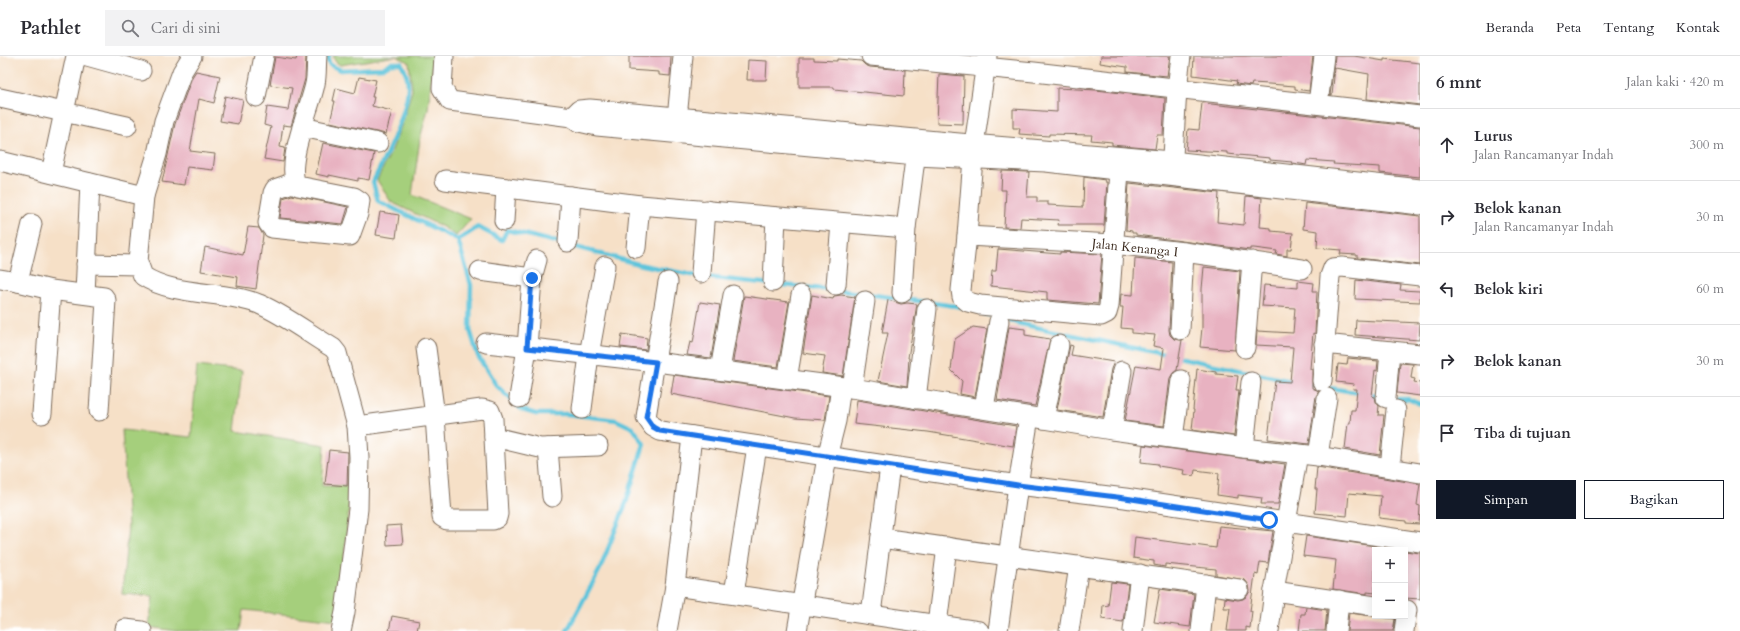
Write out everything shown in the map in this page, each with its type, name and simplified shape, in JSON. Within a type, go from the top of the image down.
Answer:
[{"type":"street","points":[[51,173],[76,56]]},
{"type":"street","points":[[87,56],[141,71]]},
{"type":"street","points":[[192,56],[182,72],[164,121],[157,154],[144,196],[138,264],[143,276],[163,286],[227,296],[258,304],[288,319],[333,348],[339,358],[357,426],[358,509],[345,612],[341,631]]},
{"type":"street","points":[[256,97],[264,56]]},
{"type":"street","points":[[295,182],[279,187],[273,193],[268,223],[272,228],[350,236],[358,214],[360,201],[354,197],[298,186],[295,182],[293,174],[302,127],[315,84],[316,56]]},
{"type":"street","points":[[444,56],[442,88],[450,101],[572,117],[587,124],[676,125],[916,148],[974,152],[1046,162],[1119,164],[1420,189]]},
{"type":"street","points":[[676,125],[683,56]]},
{"type":"street","points":[[871,56],[1035,64],[1177,89],[1420,116]]},
{"type":"street","points":[[1172,169],[1177,89],[1181,56]]},
{"type":"street","points":[[1318,104],[1324,56]]},
{"type":"street","points":[[986,62],[974,152],[961,290],[962,298],[968,302],[980,305],[1101,316],[1107,313],[1110,306],[1119,164]]},
{"type":"street","points":[[0,98],[127,126]]},
{"type":"street","points":[[302,127],[378,143]]},
{"type":"street","points":[[902,293],[906,228],[916,148]]},
{"type":"street","points":[[0,161],[144,196]]},
{"type":"street","points":[[1172,169],[1420,205]]},
{"type":"street","points":[[445,180],[640,205],[906,228]]},
{"type":"street","points":[[85,294],[90,183]]},
{"type":"street","points":[[504,221],[506,188]]},
{"type":"street","points":[[568,242],[571,196]]},
{"type":"street","points":[[636,248],[640,205]]},
{"type":"street","points":[[701,273],[706,210]]},
{"type":"street","points":[[773,282],[776,217]]},
{"type":"street","points":[[836,285],[841,223]]},
{"type":"street","points":[[32,224],[9,281],[51,290],[101,296],[106,300],[99,411]]},
{"type":"street","name":"Jalan Kenanga I","points":[[967,236],[1113,244],[1184,252],[1302,269]]},
{"type":"street","points":[[1180,330],[1184,252]]},
{"type":"street","points":[[519,398],[527,348],[532,278],[537,260]]},
{"type":"street","points":[[1245,348],[1252,261]]},
{"type":"street","points":[[86,264],[138,264]]},
{"type":"street","points":[[582,409],[589,354],[605,266]]},
{"type":"street","points":[[1318,456],[1325,389],[1324,344],[1330,276],[1333,268],[1342,267],[1420,276]]},
{"type":"street","points":[[480,271],[532,278]]},
{"type":"street","points":[[668,282],[646,417],[653,427],[660,431],[1018,485],[1125,498],[1420,542]]},
{"type":"street","points":[[42,414],[51,290]]},
{"type":"street","points":[[720,370],[733,295]]},
{"type":"street","points":[[787,380],[801,295]]},
{"type":"street","points":[[797,631],[827,457],[846,388],[865,302]]},
{"type":"street","points":[[916,399],[926,309]]},
{"type":"street","points":[[984,408],[999,321]]},
{"type":"street","points":[[486,343],[720,370],[984,408],[1112,430],[1244,448],[1318,456],[1420,473]]},
{"type":"street","points":[[1324,344],[1420,354]]},
{"type":"street","points":[[998,631],[1018,485],[1059,345]]},
{"type":"street","points":[[357,426],[435,416],[482,409],[490,411],[493,419],[497,518],[493,520],[444,520],[442,517],[435,416],[426,348]]},
{"type":"street","points":[[1390,350],[1390,467]]},
{"type":"street","points":[[1112,430],[1122,371]]},
{"type":"street","points":[[1173,438],[1181,380]]},
{"type":"street","points":[[1244,448],[1251,382]]},
{"type":"street","points":[[667,631],[675,586],[692,436]]},
{"type":"street","points":[[494,438],[540,448],[598,446]]},
{"type":"street","points":[[734,594],[757,446]]},
{"type":"street","points":[[548,448],[552,497]]},
{"type":"street","points":[[1269,631],[1274,591],[1298,454]]},
{"type":"street","points":[[871,614],[890,466]]},
{"type":"street","points":[[881,538],[1239,589]]},
{"type":"street","points":[[937,624],[947,547]]},
{"type":"street","points":[[1069,631],[1079,566]]},
{"type":"street","points":[[1133,631],[1140,574]]},
{"type":"street","points":[[1201,631],[1206,584]]},
{"type":"street","points":[[675,586],[979,631]]},
{"type":"street","points":[[1274,591],[1372,605]]},
{"type":"street","points":[[1336,631],[1340,600]]},
{"type":"street","points":[[1404,631],[1411,611]]},
{"type":"green space","points":[[333,56],[396,56],[340,65],[335,61]]},
{"type":"green space","points":[[396,56],[434,56],[428,109],[420,139],[412,195],[471,219],[456,236],[443,227],[391,202],[377,180],[392,150],[403,121],[412,90],[409,62]]},
{"type":"green space","points":[[197,366],[242,371],[235,431],[325,445],[322,486],[351,486],[338,620],[244,610],[241,631],[176,631],[149,627],[153,596],[122,594],[128,526],[122,430],[191,437]]},
{"type":"building","points":[[297,56],[306,56],[305,79],[291,126],[283,125],[280,147],[285,148],[283,162],[264,159],[271,127],[264,125],[267,107],[288,110],[292,88],[270,85],[275,57],[296,60]]},
{"type":"building","points":[[629,56],[671,56],[670,76],[659,75],[659,72],[629,70]]},
{"type":"building","points":[[1101,56],[1170,56],[1167,76],[1127,72],[1127,67],[1100,63]]},
{"type":"building","points":[[1194,56],[1313,56],[1309,91],[1295,89],[1295,86],[1252,83],[1251,86],[1236,84],[1237,81],[1193,75]]},
{"type":"building","points":[[1335,56],[1354,56],[1384,61],[1384,59],[1420,63],[1420,105],[1367,99],[1369,74],[1335,68],[1332,95],[1330,95]]},
{"type":"building","points":[[799,58],[814,58],[814,60],[837,61],[837,59],[861,61],[870,67],[905,70],[904,96],[834,89],[834,87],[799,87]]},
{"type":"building","points":[[748,60],[767,61],[766,80],[747,80]]},
{"type":"building","points":[[196,71],[220,76],[214,103],[199,99],[190,151],[215,154],[213,170],[187,167],[184,185],[162,182],[175,124],[192,77]]},
{"type":"building","points":[[939,74],[964,76],[963,124],[937,123]]},
{"type":"building","points":[[359,77],[376,80],[372,97],[374,97],[372,106],[392,111],[386,134],[330,122],[335,101],[333,101],[336,88],[355,93]]},
{"type":"building","points":[[1057,88],[1096,90],[1165,98],[1163,135],[1157,135],[1155,149],[1112,145],[1112,142],[1091,140],[1092,135],[1049,134],[1049,136],[1019,134],[1020,128],[1013,128],[1013,109],[1057,112]]},
{"type":"building","points":[[225,96],[243,100],[238,124],[220,121]]},
{"type":"building","points":[[1202,103],[1420,127],[1420,177],[1380,173],[1380,167],[1333,164],[1334,162],[1307,160],[1306,165],[1270,160],[1270,158],[1227,154],[1227,152],[1186,150],[1188,129],[1199,130]]},
{"type":"building","points":[[323,143],[374,153],[369,180],[358,178],[358,181],[316,174]]},
{"type":"building","points":[[1002,171],[1029,172],[1027,197],[1037,197],[1037,202],[1048,202],[1048,205],[1083,207],[1084,177],[1105,180],[1105,182],[1107,182],[1104,225],[1058,225],[1059,220],[1021,218],[1020,228],[1004,227],[1006,190],[1001,190]]},
{"type":"building","points":[[1129,183],[1219,193],[1217,222],[1244,225],[1246,196],[1262,198],[1260,227],[1271,228],[1271,231],[1293,233],[1291,249],[1287,249],[1287,256],[1276,254],[1277,251],[1254,248],[1250,248],[1250,250],[1136,235],[1136,233],[1132,233],[1132,231],[1126,230]]},
{"type":"building","points":[[292,195],[348,207],[343,224],[280,218],[283,198]]},
{"type":"building","points":[[1305,203],[1420,216],[1420,265],[1357,258],[1357,255],[1340,254],[1341,250],[1317,248],[1318,231],[1303,229]]},
{"type":"building","points":[[380,212],[399,215],[396,238],[376,235]]},
{"type":"building","points":[[248,227],[259,228],[263,235],[256,289],[237,286],[238,277],[201,271],[205,247],[243,255]]},
{"type":"building","points":[[998,249],[1060,254],[1060,252],[1102,254],[1098,304],[1047,300],[1047,292],[991,286],[992,271],[996,271]]},
{"type":"building","points":[[1135,258],[1172,262],[1169,330],[1170,335],[1174,339],[1182,340],[1177,370],[1170,378],[1164,426],[1125,421],[1136,365],[1161,369],[1164,348],[1153,346],[1155,335],[1132,333],[1132,329],[1121,328],[1123,307],[1120,307],[1121,294],[1133,295]]},
{"type":"building","points":[[1204,267],[1240,271],[1235,350],[1200,347]]},
{"type":"building","points":[[1356,280],[1401,285],[1400,290],[1420,291],[1420,302],[1355,299]]},
{"type":"building","points":[[1298,281],[1314,283],[1313,291],[1317,291],[1315,334],[1313,333],[1310,369],[1312,369],[1312,388],[1319,391],[1316,396],[1309,444],[1268,439],[1275,381],[1290,382],[1293,347],[1256,345],[1257,331],[1293,333],[1295,308],[1262,306],[1264,285],[1298,288]]},
{"type":"building","points":[[812,295],[833,299],[834,296],[841,295],[855,297],[843,376],[822,373],[825,356],[803,353]]},
{"type":"building","points":[[744,296],[789,302],[778,367],[733,361]]},
{"type":"building","points":[[888,300],[901,304],[917,304],[908,358],[907,386],[878,381],[888,333],[882,333]]},
{"type":"building","points":[[700,302],[720,305],[711,358],[687,355],[690,342],[693,343]]},
{"type":"building","points":[[1356,320],[1420,323],[1419,340],[1355,335]]},
{"type":"building","points":[[973,327],[987,329],[975,397],[960,394],[962,381],[951,370],[955,339]]},
{"type":"building","points":[[1009,327],[1025,329],[1025,335],[1050,339],[1035,406],[997,400]]},
{"type":"building","points":[[622,334],[647,338],[646,350],[620,347]]},
{"type":"building","points":[[1070,345],[1073,346],[1071,355],[1114,362],[1111,369],[1103,417],[1057,410]]},
{"type":"building","points":[[1348,358],[1378,361],[1377,371],[1375,370],[1372,396],[1375,397],[1379,406],[1378,415],[1384,415],[1380,455],[1345,449],[1351,410],[1355,410],[1357,389],[1353,389],[1354,384],[1336,382],[1338,364],[1347,365]]},
{"type":"building","points":[[1400,363],[1413,364],[1411,378],[1415,379],[1414,382],[1420,383],[1420,396],[1397,393]]},
{"type":"building","points":[[1197,369],[1216,372],[1216,374],[1238,376],[1236,390],[1239,390],[1234,436],[1192,430]]},
{"type":"building","points":[[674,375],[829,396],[825,420],[795,418],[671,394]]},
{"type":"building","points":[[857,400],[1016,426],[1013,446],[928,432],[854,424]]},
{"type":"building","points":[[1143,445],[1285,464],[1278,504],[1261,504],[1262,498],[1238,495],[1238,498],[1217,495],[1219,473],[1195,470],[1194,476],[1183,474],[1184,470],[1141,462]]},
{"type":"building","points":[[329,450],[348,452],[347,486],[325,484]]},
{"type":"building","points":[[1317,467],[1420,484],[1417,505],[1420,506],[1419,524],[1379,518],[1381,496],[1349,493],[1347,516],[1315,513]]},
{"type":"building","points":[[401,525],[403,544],[387,545],[386,526]]},
{"type":"building","points":[[1219,526],[1273,531],[1268,563],[1260,562],[1258,575],[1255,574],[1250,611],[1252,611],[1250,628],[1246,627],[1246,631],[1227,631],[1230,608],[1224,608],[1225,598],[1238,600],[1247,596],[1250,591],[1249,585],[1245,580],[1216,575],[1216,569],[1165,564],[1165,567],[1154,565],[1154,561],[1133,558],[1135,537],[1216,548]]},
{"type":"building","points":[[1306,536],[1375,546],[1372,547],[1372,593],[1367,592],[1367,594],[1333,589],[1336,560],[1303,556]]},
{"type":"building","points":[[1408,551],[1420,553],[1420,599],[1408,598]]},
{"type":"building","points":[[1111,582],[1128,584],[1123,622],[1102,619],[1103,605],[1108,606]]},
{"type":"building","points":[[1160,589],[1194,594],[1190,627],[1154,622]]},
{"type":"building","points":[[1306,607],[1327,610],[1325,631],[1299,631],[1301,614],[1305,614]]},
{"type":"building","points":[[1349,613],[1372,616],[1372,619],[1395,619],[1393,631],[1347,631]]},
{"type":"building","points":[[392,616],[419,621],[417,631],[389,631]]},
{"type":"waterway","points":[[329,56],[328,61],[330,65],[341,70],[383,68],[391,63],[401,63],[404,68],[408,88],[402,115],[397,130],[373,182],[378,201],[458,240],[471,285],[470,330],[478,356],[496,385],[522,410],[536,414],[567,414],[616,420],[633,428],[644,444],[626,503],[600,569],[567,631]]},
{"type":"waterway","points":[[458,240],[478,227],[502,240],[507,230],[564,244]]},
{"type":"waterway","points":[[572,246],[638,264],[697,276]]},
{"type":"waterway","points":[[704,277],[852,292],[963,307]]},
{"type":"waterway","points":[[981,313],[1008,319],[1016,323],[1296,382]]},
{"type":"waterway","points":[[1307,384],[1383,397]]},
{"type":"waterway","points":[[1389,399],[1408,399],[1420,404]]},
{"type":"route","points":[[532,278],[527,348],[656,362],[646,417],[656,430],[827,457],[1018,485],[1125,498],[1269,520]]}]
